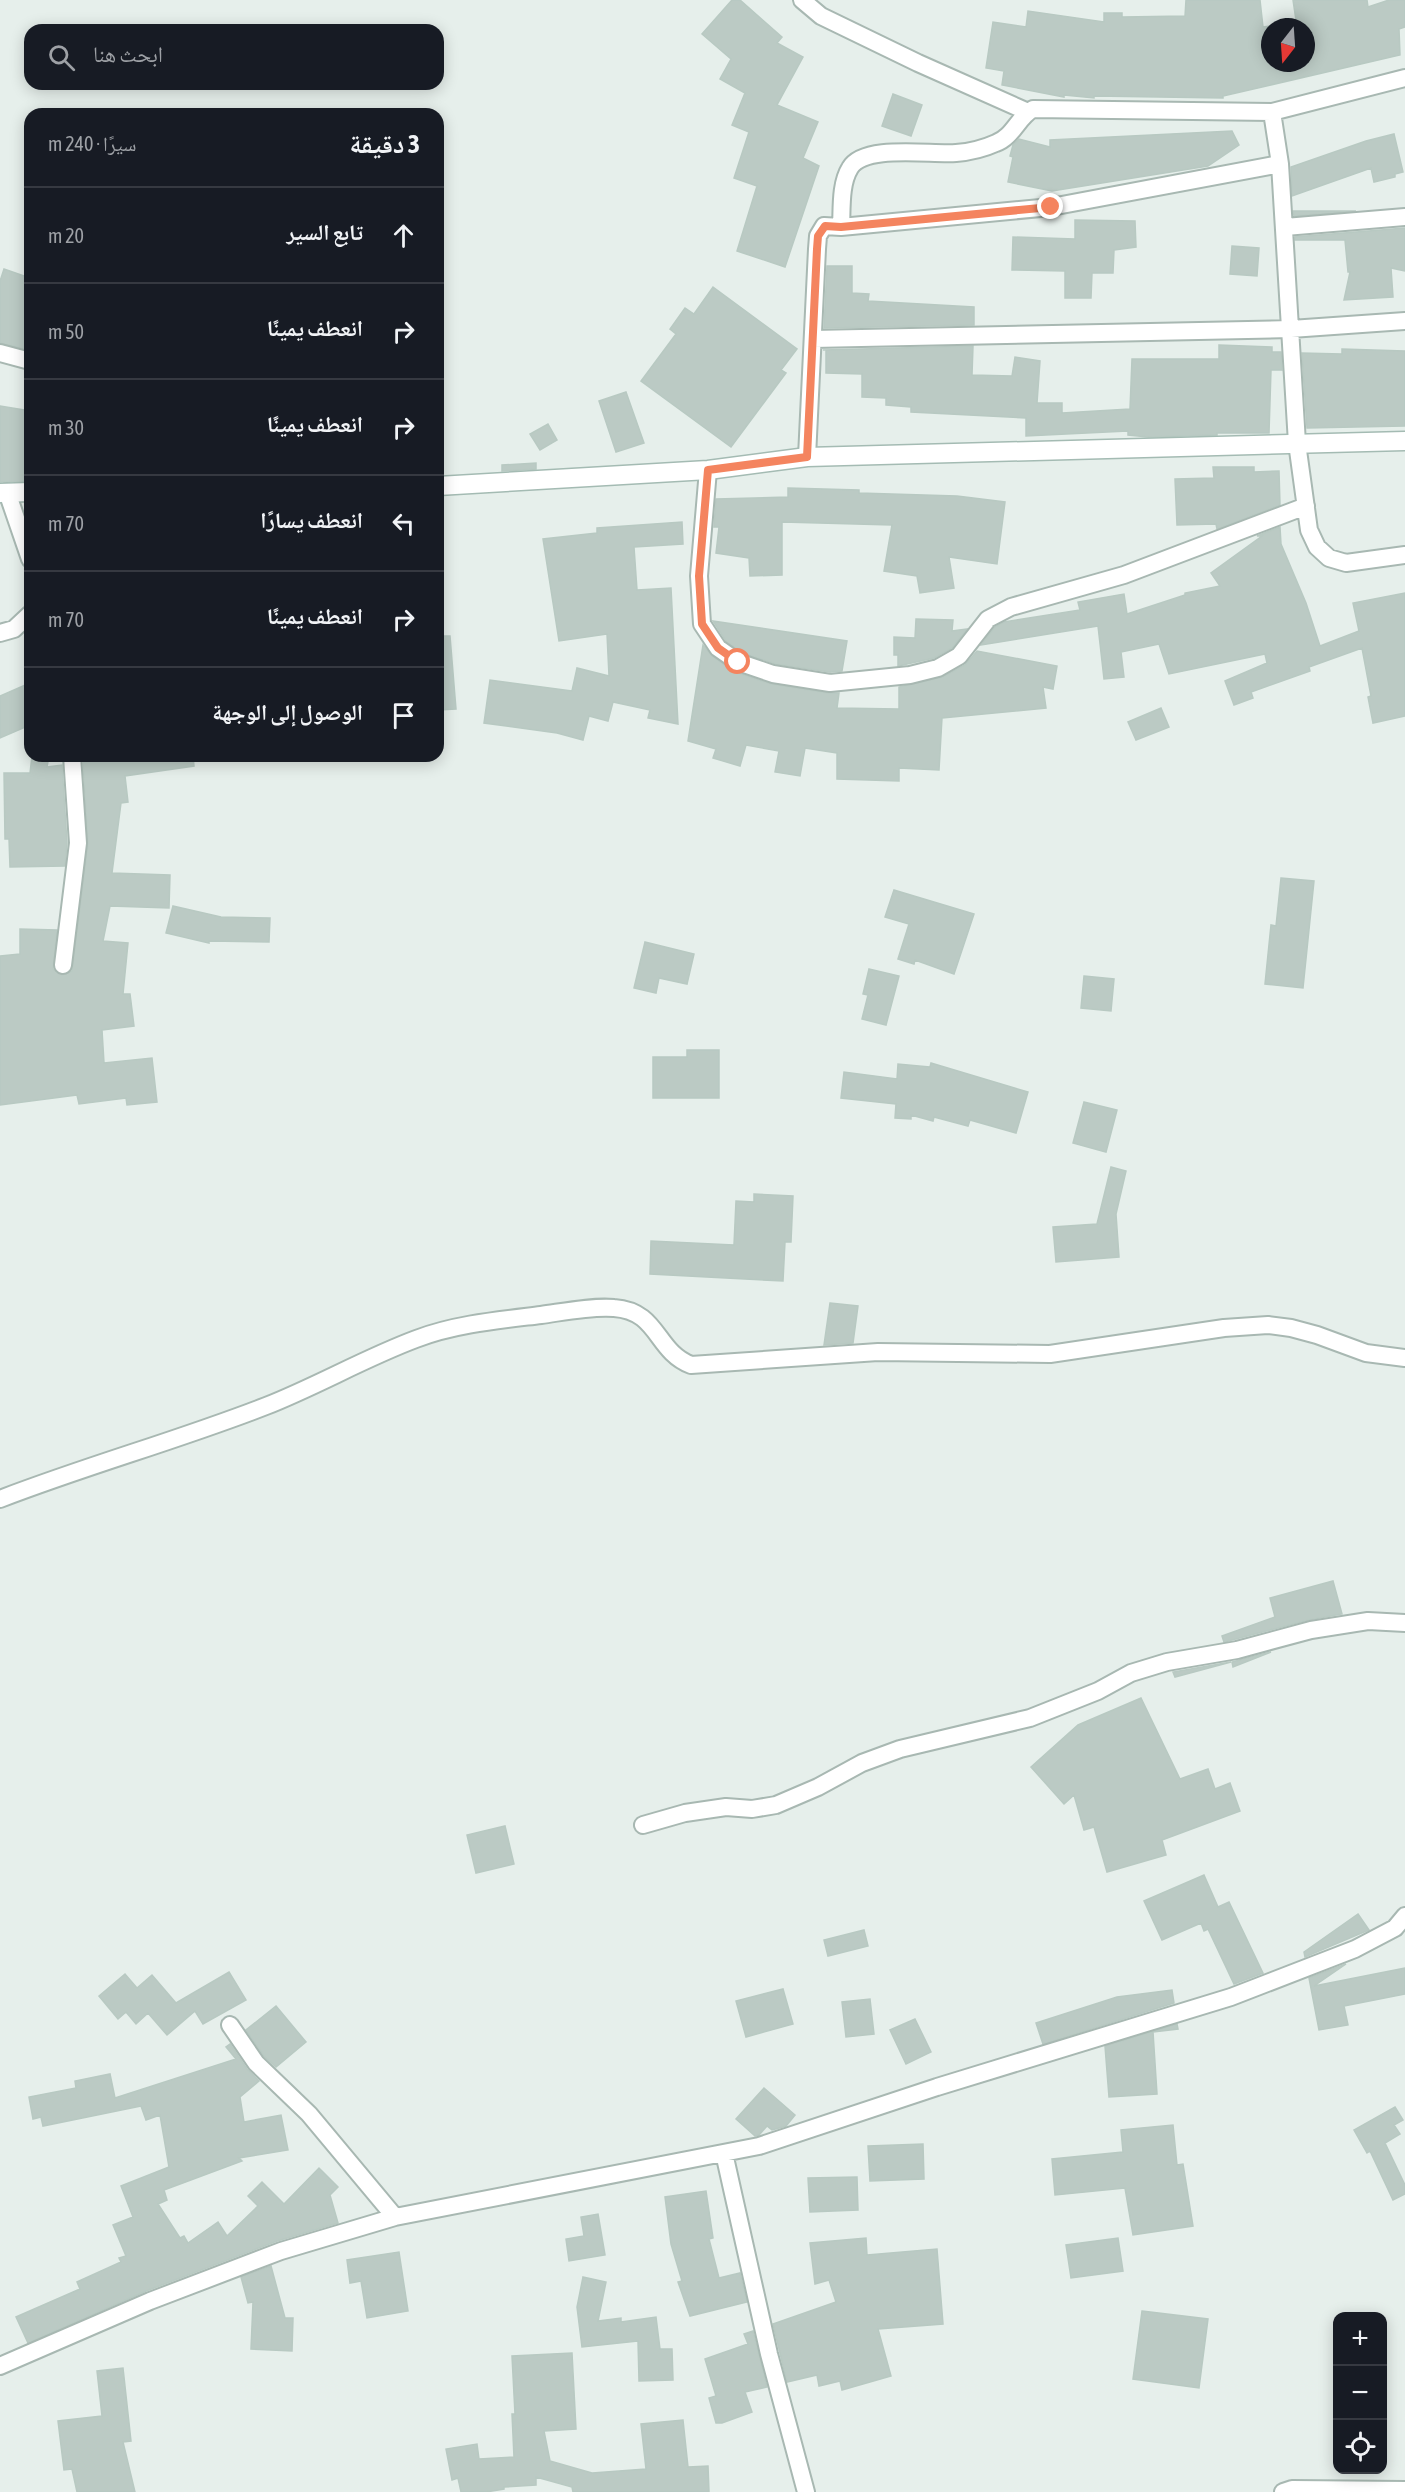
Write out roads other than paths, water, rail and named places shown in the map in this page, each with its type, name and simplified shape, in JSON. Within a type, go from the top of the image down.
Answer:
[{"type":"main road","points":[[444,486],[708,470],[807,457],[1297,442],[1405,441]]},
{"type":"main road","points":[[3,492],[24,492]]},
{"type":"street","points":[[802,0],[821,16],[918,63],[1028,112]]},
{"type":"street","points":[[841,227],[844,186],[849,169],[857,160],[871,154],[958,153],[985,147],[1007,137],[1028,112],[1040,108],[1272,112],[1405,78]]},
{"type":"street","points":[[1272,112],[1280,164],[1285,227],[1297,442],[1309,530],[1317,547],[1329,558],[1346,563],[1405,555]]},
{"type":"street","points":[[807,457],[818,236],[825,226],[841,227],[1051,207],[1280,164]]},
{"type":"street","points":[[1285,227],[1405,217]]},
{"type":"street","points":[[813,339],[1291,329],[1405,321]]},
{"type":"street","points":[[0,352],[24,359]]},
{"type":"street","points":[[708,470],[699,576],[702,624],[718,648],[738,662],[773,674],[830,683],[910,675],[938,668],[959,656],[988,619],[1011,607],[1124,575],[1306,506]]},
{"type":"street","points":[[3,492],[24,544]]},
{"type":"street","points":[[0,633],[14,629],[24,620]]},
{"type":"street","points":[[63,965],[78,843],[73,762]]},
{"type":"street","points":[[0,1499],[269,1405],[356,1363],[419,1338],[487,1322],[613,1307],[644,1318],[653,1326],[669,1351],[681,1361],[691,1365],[878,1352],[1050,1354],[1224,1328],[1268,1325],[1317,1335],[1366,1353],[1405,1358]]},
{"type":"street","points":[[643,1825],[685,1813],[726,1807],[752,1809],[776,1805],[818,1787],[862,1762],[900,1749],[1030,1718],[1098,1691],[1131,1673],[1167,1662],[1237,1650],[1311,1630],[1368,1622],[1405,1623]]},
{"type":"street","points":[[0,2366],[150,2301],[280,2251],[395,2217],[759,2146],[937,2086],[1231,1996],[1355,1949],[1395,1928],[1405,1916]]},
{"type":"street","points":[[230,2025],[256,2063],[309,2114],[395,2217]]},
{"type":"street","points":[[724,2153],[769,2354],[806,2492]]},
{"type":"street","points":[[1283,2492],[1292,2489],[1405,2490]]}]
